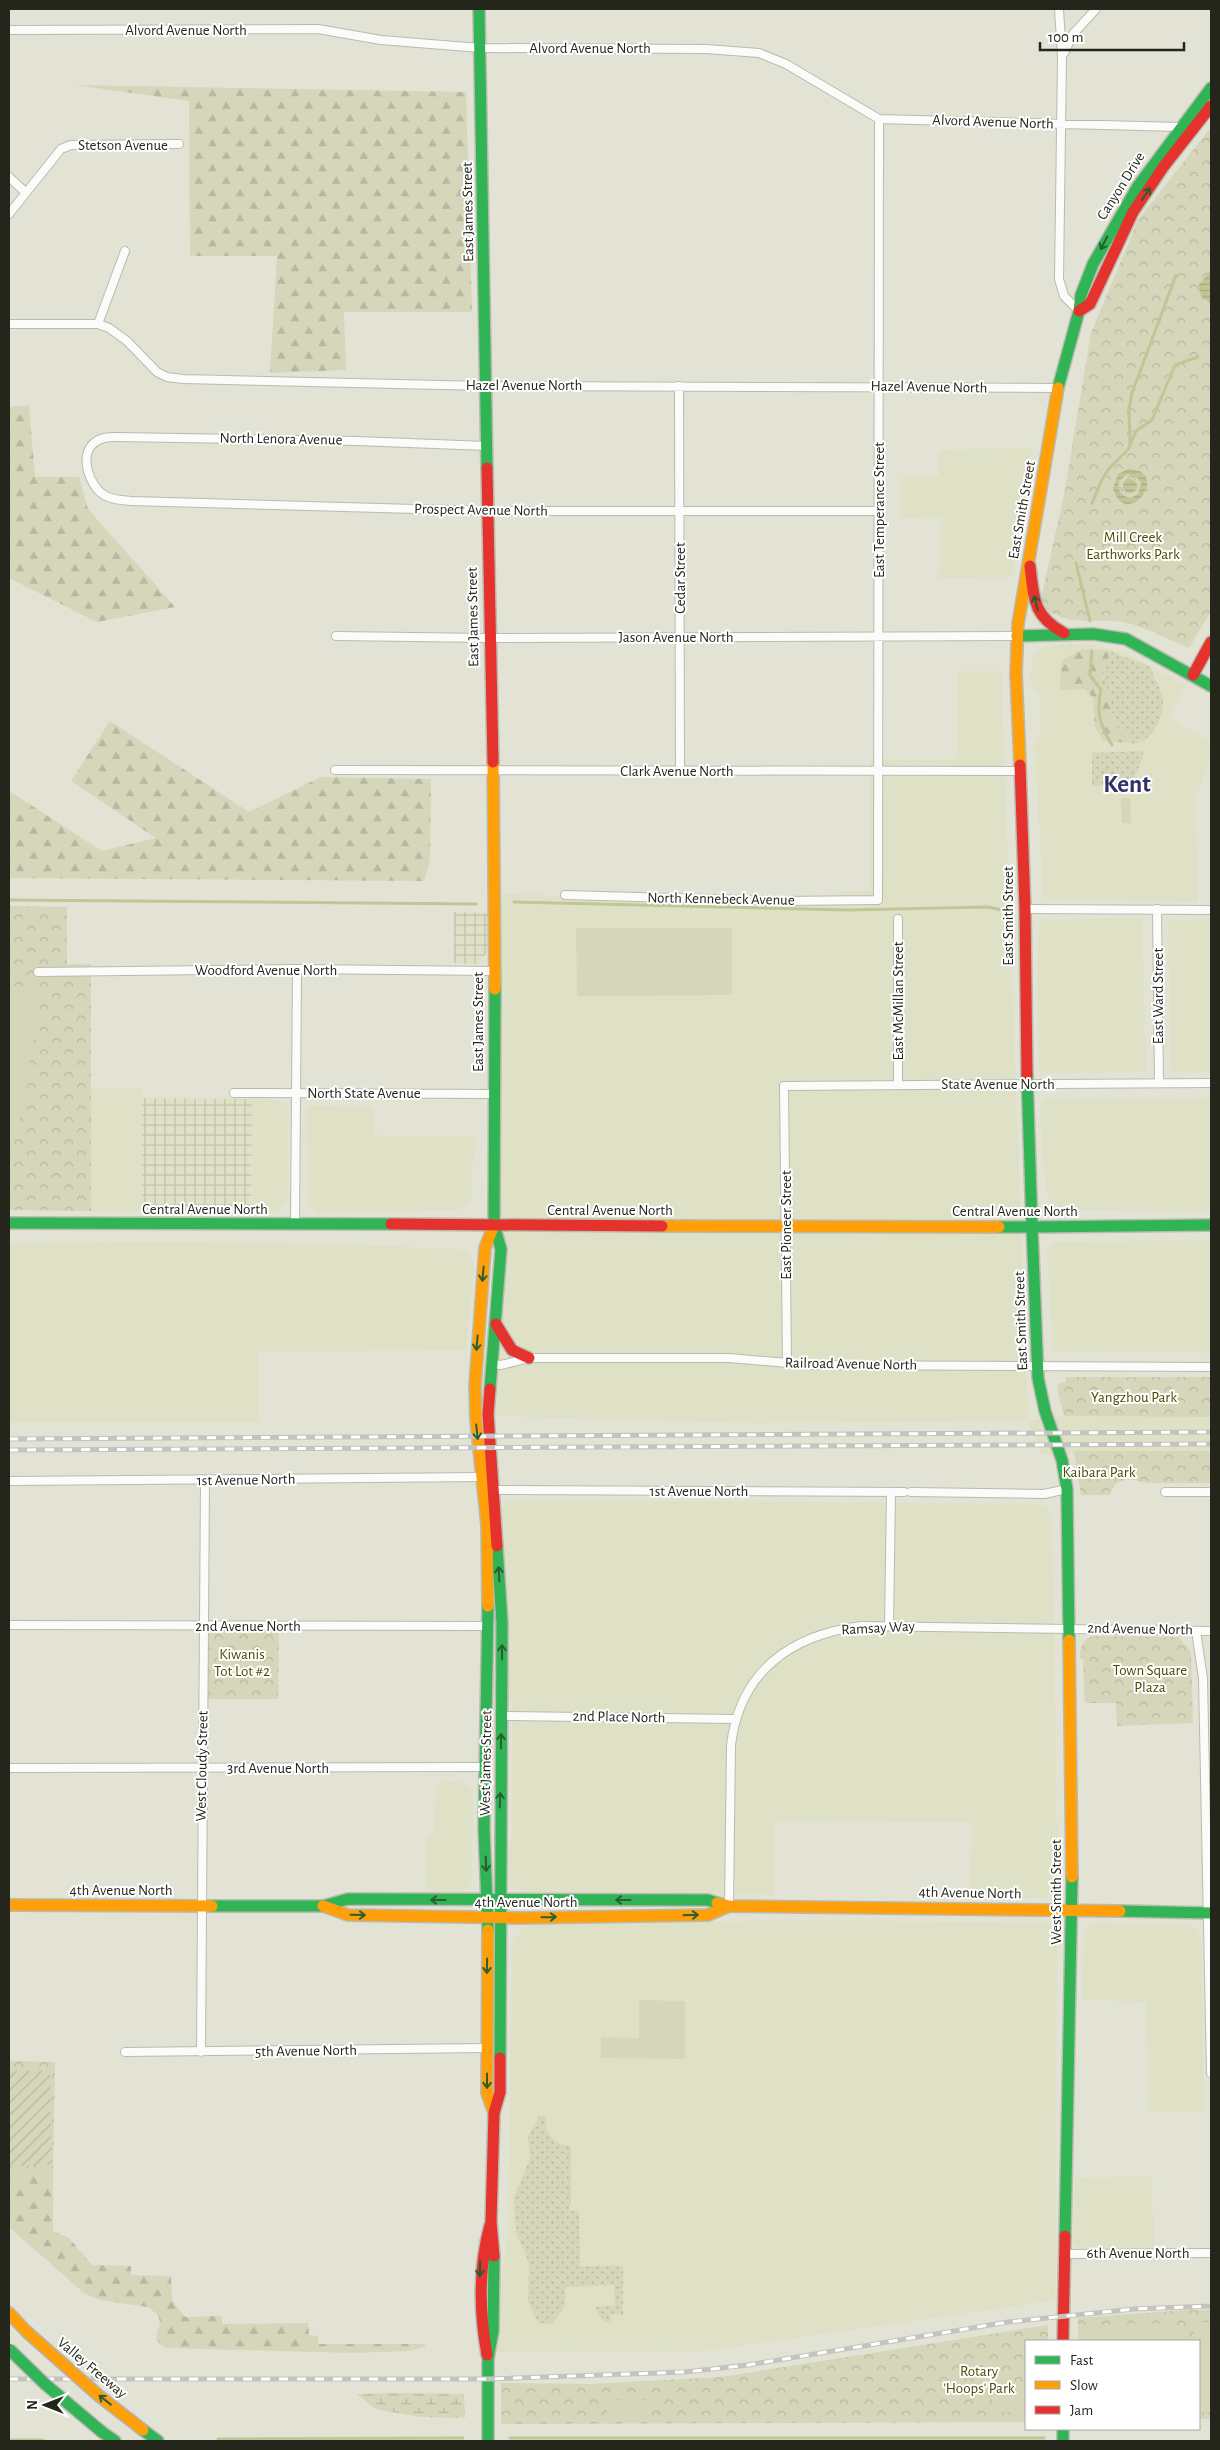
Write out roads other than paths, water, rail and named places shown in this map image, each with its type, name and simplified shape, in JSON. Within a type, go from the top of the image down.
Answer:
[{"type":"main road","name":"East James Street","points":[[479,9],[488,638],[493,772],[494,1225],[501,1249],[488,1414]]},
{"type":"main road","name":"Canyon Drive","points":[[1058,388],[1066,351],[1079,310],[1079,298],[1118,217],[1151,164],[1211,88]]},
{"type":"main road","name":"Canyon Drive","points":[[1079,310],[1090,304],[1134,212],[1164,166],[1211,106]]},
{"type":"main road","name":"East Smith Street","points":[[1056,1445],[1038,1385],[1037,1366],[1026,1084],[1025,909],[1016,673],[1017,636],[1028,557],[1058,388]]},
{"type":"main road","points":[[1028,557],[1039,615],[1050,626],[1066,634]]},
{"type":"main road","points":[[1017,636],[1093,634],[1126,639],[1211,686]]},
{"type":"main road","points":[[1193,675],[1211,642]]},
{"type":"main road","name":"Central Avenue North","points":[[9,1223],[1032,1227],[1211,1225]]},
{"type":"main road","name":"East James Street","points":[[483,1477],[476,1420],[476,1362],[485,1248],[494,1225]]},
{"type":"main road","points":[[495,1321],[508,1348],[518,1356],[528,1358]]},
{"type":"main road","name":"West James Street","points":[[488,1414],[502,1617],[500,2092],[494,2113],[491,2222],[480,2260],[482,2333],[488,2359],[488,2441]]},
{"type":"main road","name":"West Smith Street","points":[[1056,1445],[1062,1460],[1067,1489],[1072,1910],[1063,2340]]},
{"type":"main road","name":"West James Street","points":[[483,1477],[487,1525],[488,1626],[484,1829],[487,1900],[487,2093],[494,2113]]},
{"type":"main road","points":[[488,1657],[494,1668],[495,1710],[502,1716]]},
{"type":"main road","name":"4th Avenue North","points":[[9,1905],[323,1906],[348,1899],[708,1900],[729,1906],[1209,1913]]},
{"type":"main road","name":"4th Avenue North","points":[[323,1906],[348,1915],[500,1918],[708,1915],[729,1906]]},
{"type":"main road","name":"Valley Freeway","points":[[9,2313],[27,2332],[98,2395],[158,2441]]},
{"type":"main road","points":[[9,2350],[44,2384],[115,2441]]},
{"type":"street","points":[[1059,9],[1062,57],[1059,279],[1064,296],[1079,310]]},
{"type":"street","points":[[1062,57],[1072,34],[1096,9]]},
{"type":"street","name":"Alvord Avenue North","points":[[9,30],[318,30],[381,40],[480,48],[706,49],[759,53],[786,64],[879,119],[1180,127]]},
{"type":"street","name":"East Temperance Street","points":[[878,900],[880,637],[878,512],[879,119]]},
{"type":"street","name":"Stetson Avenue","points":[[9,214],[61,149],[71,145],[179,144]]},
{"type":"street","points":[[9,177],[25,192]]},
{"type":"street","points":[[98,324],[125,251]]},
{"type":"street","name":"Hazel Avenue North","points":[[9,324],[98,324],[109,328],[127,341],[157,372],[167,377],[485,386],[1058,388]]},
{"type":"street","name":"Cedar Street","points":[[679,386],[680,771]]},
{"type":"street","name":"North Lenora Avenue","points":[[91,481],[88,458],[94,442],[104,438],[357,441],[486,446]]},
{"type":"street","name":"Prospect Avenue North","points":[[91,481],[104,496],[121,500],[487,511],[878,512]]},
{"type":"street","name":"Jason Avenue North","points":[[336,636],[488,638],[1017,636]]},
{"type":"street","name":"Clark Avenue North","points":[[335,770],[493,772],[1019,771]]},
{"type":"street","name":"North Kennebeck Avenue","points":[[565,895],[781,901],[878,900]]},
{"type":"street","points":[[1025,909],[1211,910]]},
{"type":"street","name":"East Ward Street","points":[[1157,909],[1159,1083]]},
{"type":"street","name":"East McMillan Street","points":[[898,919],[898,1084]]},
{"type":"street","points":[[295,1224],[297,969]]},
{"type":"street","name":"Woodford Avenue North","points":[[38,972],[297,969],[493,971]]},
{"type":"street","name":"State Avenue North","points":[[784,1086],[1211,1083]]},
{"type":"street","name":"East Pioneer Street","points":[[784,1086],[787,1364]]},
{"type":"street","name":"North State Avenue","points":[[234,1093],[494,1094]]},
{"type":"street","name":"Railroad Avenue North","points":[[491,1364],[501,1365],[528,1358],[729,1358],[787,1364],[1211,1367]]},
{"type":"street","name":"1st Avenue North","points":[[9,1480],[483,1477]]},
{"type":"street","name":"West Cloudy Street","points":[[202,2052],[201,1905],[205,1480]]},
{"type":"street","name":"1st Avenue North","points":[[494,1490],[1044,1494],[1067,1489]]},
{"type":"street","points":[[889,1626],[891,1492]]},
{"type":"street","points":[[1165,1492],[1211,1492]]},
{"type":"street","name":"2nd Avenue North","points":[[9,1625],[488,1626]]},
{"type":"street","name":"Ramsay Way","points":[[729,1906],[731,1745],[736,1718],[752,1685],[761,1673],[784,1651],[820,1634],[844,1628],[889,1626],[1068,1628]]},
{"type":"street","name":"2nd Avenue North","points":[[1068,1628],[1211,1631]]},
{"type":"street","points":[[1196,1631],[1202,1678],[1209,1913],[1211,2074]]},
{"type":"street","name":"2nd Place North","points":[[502,1716],[736,1718]]},
{"type":"street","name":"3rd Avenue North","points":[[9,1768],[486,1767]]},
{"type":"street","name":"5th Avenue North","points":[[125,2052],[487,2048]]},
{"type":"street","name":"6th Avenue North","points":[[1065,2254],[1211,2253]]},
{"type":"waterway","points":[[1092,503],[1101,481],[1130,446],[1129,409],[1132,393],[1176,275]]},
{"type":"waterway","points":[[1131,443],[1136,431],[1152,420],[1175,365],[1198,357]]},
{"type":"waterway","points":[[1076,563],[1090,621]]},
{"type":"waterway","points":[[1092,651],[1090,675],[1101,690],[1100,719],[1112,745]]},
{"type":"waterway","points":[[9,900],[476,904]]},
{"type":"waterway","points":[[514,902],[848,910],[988,907],[1007,911]]},
{"type":"waterway","points":[[218,2439],[463,2438]]},
{"type":"waterway","points":[[510,2438],[1044,2438]]},
{"type":"waterway","points":[[9,2440],[43,2440]]},
{"type":"railway","points":[[9,1439],[1211,1432]]},
{"type":"railway","points":[[9,1450],[1211,1444]]},
{"type":"railway","points":[[9,2379],[488,2379],[685,2372],[748,2365],[1008,2322],[1134,2309],[1211,2306]]},
{"type":"district","name":"Kent","points":[[1127,784]]},
{"type":"park label","name":"Mill Creek Earthworks Park","points":[[1133,546]]},
{"type":"park label","name":"Yangzhou Park","points":[[1134,1397]]},
{"type":"park label","name":"Kaibara Park","points":[[1099,1472]]},
{"type":"park label","name":"Kiwanis Tot Lot #2","points":[[242,1662]]},
{"type":"park label","name":"Town Square Plaza","points":[[1150,1678]]},
{"type":"park label","name":"Rotary 'Hoops' Park","points":[[979,2380]]}]
